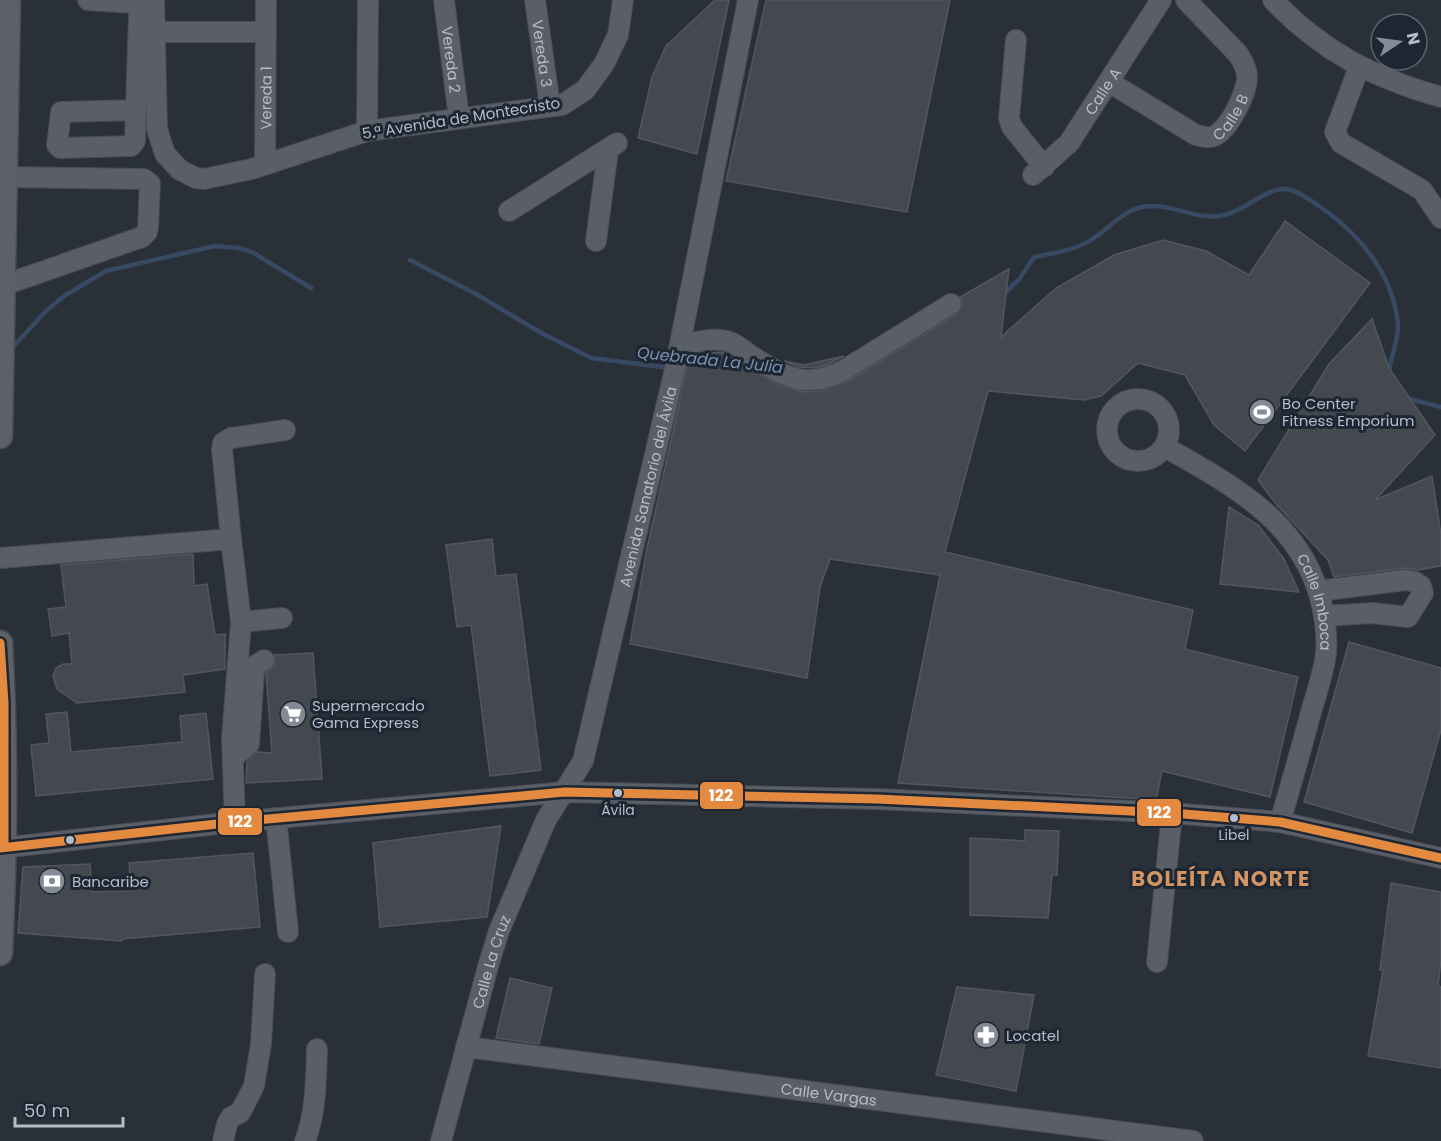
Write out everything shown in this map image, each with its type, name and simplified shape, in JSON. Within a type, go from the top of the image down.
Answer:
[{"type":"main road","points":[[0,436],[8,0]]},
{"type":"main road","points":[[0,643],[4,703],[0,953]]},
{"type":"street","points":[[88,0],[149,2]]},
{"type":"street","name":"Vereda 1","points":[[265,164],[266,0]]},
{"type":"street","points":[[367,130],[368,0]]},
{"type":"street","name":"Vereda 2","points":[[444,0],[459,118]]},
{"type":"street","name":"Vereda 3","points":[[536,0],[550,106]]},
{"type":"street","name":"5.ª Avenida de Montecristo","points":[[155,32],[157,129],[165,154],[187,175],[204,179],[265,164],[367,130],[562,105],[577,97],[593,81],[618,35],[623,0]]},
{"type":"street","name":"Avenida Sanatorio del Ávila","points":[[565,792],[583,761],[680,345],[748,0]]},
{"type":"street","name":"Calle A","points":[[1016,40],[1009,118],[1012,127],[1039,171],[1069,142],[1161,0]]},
{"type":"street","name":"Calle B","points":[[1109,82],[1196,135],[1214,137],[1228,124],[1246,87],[1247,75],[1244,63],[1239,54],[1186,0]]},
{"type":"street","points":[[1273,0],[1288,16],[1328,48],[1359,67],[1402,86],[1441,97]]},
{"type":"street","points":[[149,2],[155,32],[266,32]]},
{"type":"street","points":[[136,110],[149,2]]},
{"type":"street","points":[[1359,67],[1335,132],[1336,138],[1422,190],[1441,218]]},
{"type":"street","points":[[509,211],[612,147],[596,241]]},
{"type":"street","points":[[4,285],[142,237],[148,227],[150,184],[144,179],[6,177]]},
{"type":"street","points":[[680,345],[716,339],[731,342],[784,374],[803,381],[817,381],[828,379],[844,370],[951,304]]},
{"type":"street","points":[[235,822],[232,739],[241,622],[222,449],[224,442],[231,438],[285,430]]},
{"type":"street","name":"Calle Imboca","points":[[1165,447],[1230,483],[1263,511],[1294,542],[1311,570],[1318,591],[1327,644],[1325,659],[1281,822]]},
{"type":"street","points":[[0,558],[231,539]]},
{"type":"street","points":[[1318,591],[1406,580],[1421,586],[1423,593],[1408,617],[1372,613],[1324,616]]},
{"type":"street","points":[[241,622],[282,618]]},
{"type":"street","points":[[233,758],[249,744],[254,671],[255,666],[264,660]]},
{"type":"street","points":[[2,848],[235,822],[565,792],[877,799],[1172,813],[1281,822],[1441,858]]},
{"type":"street","name":"Calle La Cruz","points":[[441,1141],[500,931],[546,820],[565,792]]},
{"type":"street","points":[[1157,962],[1172,813]]},
{"type":"street","points":[[276,818],[288,932]]},
{"type":"street","points":[[223,1141],[227,1124],[231,1118],[240,1113],[254,1086],[261,1044],[265,974]]},
{"type":"street","name":"Calle Vargas","points":[[466,1047],[1193,1141]]},
{"type":"street","points":[[305,1141],[316,1083],[317,1049]]},
{"type":"building","points":[[715,0],[729,0],[697,154],[638,138],[652,77],[666,46]]},
{"type":"building","points":[[766,0],[950,0],[907,212],[726,181]]},
{"type":"building","points":[[1285,221],[1370,283],[1245,451],[1214,425],[1185,375],[1138,363],[1101,396],[1084,400],[988,391],[945,552],[1193,610],[1185,649],[1298,677],[1270,797],[1162,771],[1156,800],[898,783],[940,575],[830,559],[820,587],[807,678],[630,644],[646,553],[690,355],[722,352],[780,386],[804,392],[821,391],[850,380],[957,314],[963,304],[960,297],[1009,269],[1001,337],[1056,288],[1114,255],[1163,240],[1206,251],[1249,275]]},
{"type":"building","points":[[1372,319],[1389,368],[1435,435],[1375,500],[1432,476],[1441,535],[1441,566],[1334,577],[1328,560],[1276,504],[1258,480],[1329,364]]},
{"type":"building","points":[[844,356],[816,368],[798,367],[784,361],[804,365]]},
{"type":"building","points":[[1229,507],[1258,525],[1284,559],[1299,592],[1220,584]]},
{"type":"building","points":[[492,539],[496,576],[516,574],[541,770],[490,776],[471,625],[457,627],[446,545]]},
{"type":"building","points":[[193,554],[194,586],[207,584],[215,635],[225,634],[225,669],[183,675],[185,692],[77,703],[57,689],[53,676],[56,668],[63,664],[72,664],[69,633],[52,636],[48,609],[66,607],[61,565]]},
{"type":"building","points":[[1349,642],[1441,668],[1441,730],[1412,833],[1304,802]]},
{"type":"building","name":"Supermercado Gama Express","points":[[313,653],[322,779],[246,783],[247,762],[257,752],[272,753],[266,673],[275,665],[275,655]]},
{"type":"building","points":[[67,712],[71,752],[182,742],[180,716],[206,713],[213,779],[36,796],[31,745],[49,743],[46,714]]},
{"type":"building","points":[[501,826],[487,917],[380,927],[373,843]]},
{"type":"building","points":[[1025,830],[1059,831],[1057,875],[1052,875],[1048,918],[970,915],[970,838],[1025,841]]},
{"type":"building","points":[[253,853],[260,927],[122,939],[122,941],[18,933],[23,867],[90,864],[92,892],[131,891],[129,863]]},
{"type":"building","points":[[1391,883],[1441,892],[1441,960],[1438,986],[1441,987],[1441,1068],[1368,1056],[1383,970],[1380,970]]},
{"type":"building","points":[[510,978],[552,988],[539,1044],[496,1038]]},
{"type":"building","name":"Locatel","points":[[957,987],[1034,995],[1016,1091],[936,1075]]},
{"type":"waterway","name":"Quebrada La Julia","points":[[1004,294],[1020,278],[1034,257],[1065,251],[1087,242],[1135,209],[1156,206],[1198,215],[1220,216],[1238,210],[1271,192],[1287,189],[1308,199],[1348,229],[1361,242],[1381,271],[1395,305],[1398,324],[1389,373]]},
{"type":"waterway","points":[[11,349],[46,311],[64,296],[106,271],[215,246],[252,252],[311,288]]},
{"type":"waterway","name":"Quebrada La Julia","points":[[410,260],[591,358],[670,368]]},
{"type":"waterway","name":"Quebrada La Julia","points":[[1406,398],[1441,407]]},
{"type":"transit line","name":"122","points":[[0,643],[4,703],[4,847]]},
{"type":"transit line","name":"122","points":[[0,848],[235,822],[565,792],[877,799],[1172,813],[1280,822],[1441,858]]},
{"type":"place","name":"Bo Center Fitness Emporium","points":[[1262,412]]},
{"type":"place","name":"Supermercado Gama Express","points":[[293,714]]},
{"type":"place","name":"Ávila","points":[[618,793]]},
{"type":"place","name":"Libel","points":[[1234,818]]},
{"type":"place","name":"Bancaribe","points":[[52,881]]},
{"type":"place","name":"Locatel","points":[[986,1035]]},
{"type":"district","name":"BOLEÍTA NORTE","points":[[1221,878]]}]
